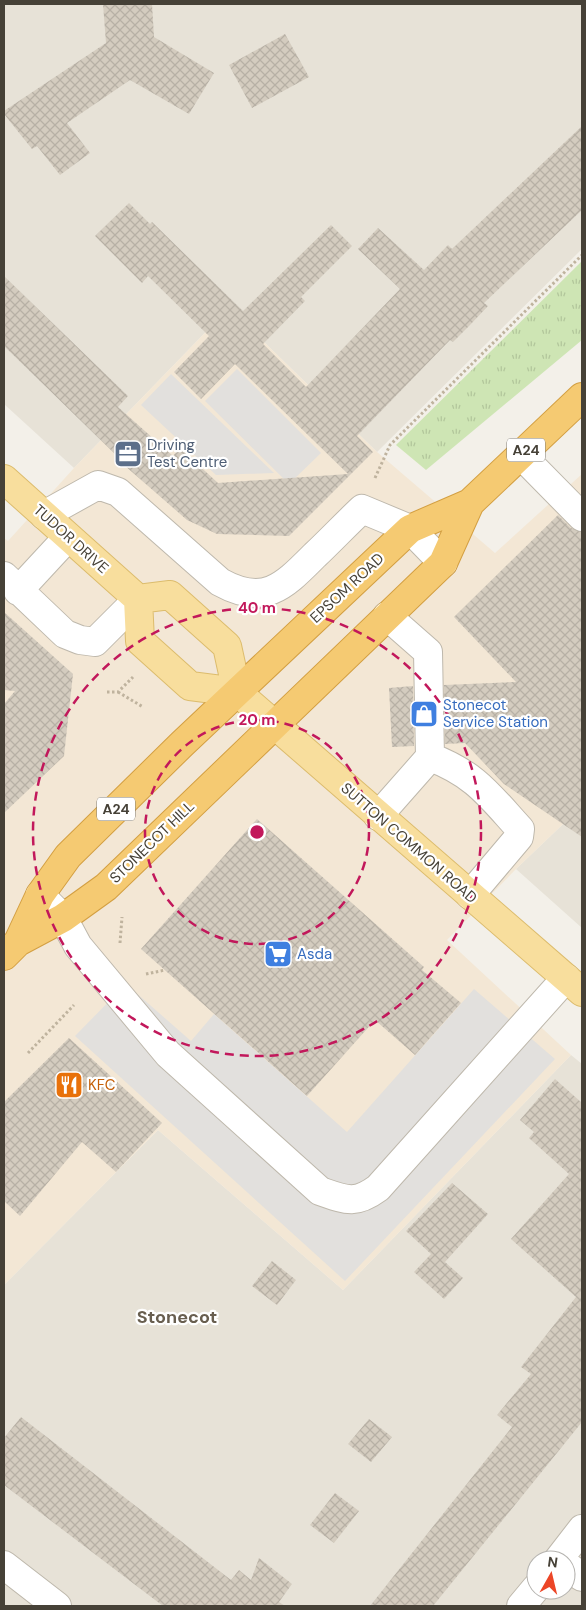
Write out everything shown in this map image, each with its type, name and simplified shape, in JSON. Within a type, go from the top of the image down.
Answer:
[{"type":"highway","name":"EPSOM ROAD","points":[[237,692],[410,529],[470,503],[582,397]]},
{"type":"highway","name":"EPSOM ROAD","points":[[274,725],[443,562],[470,503]]},
{"type":"highway","name":"STONECOT HILL","points":[[11,949],[40,895],[68,856],[237,692]]},
{"type":"highway","name":"STONECOT HILL","points":[[11,949],[63,918],[106,887],[274,725]]},
{"type":"main road","name":"TUDOR DRIVE","points":[[4,478],[138,600]]},
{"type":"main road","points":[[170,595],[227,646],[237,692],[190,686],[155,655],[140,641],[138,600],[170,595]]},
{"type":"main road","name":"SUTTON COMMON ROAD","points":[[237,692],[574,985]]},
{"type":"street","points":[[521,455],[582,517]]},
{"type":"street","points":[[44,515],[98,485],[118,492],[220,582],[238,592],[257,594],[273,590],[289,581],[362,509],[410,529],[443,562]]},
{"type":"street","points":[[68,538],[11,584],[65,634],[80,640],[95,642],[138,600]]},
{"type":"street","points":[[378,816],[430,757],[428,652],[387,616]]},
{"type":"street","points":[[430,757],[455,766],[476,781],[520,829],[519,837],[470,895]]},
{"type":"street","points":[[40,895],[63,918],[78,946],[168,1054],[320,1191],[342,1199],[364,1199],[378,1188],[574,985]]},
{"type":"street","points":[[568,1550],[582,1529]]},
{"type":"street","points":[[4,1565],[57,1606]]},
{"type":"path","points":[[373,483],[390,445],[582,255]]},
{"type":"path","points":[[118,692],[136,674]]},
{"type":"path","points":[[108,692],[118,692],[143,708]]},
{"type":"path","points":[[120,949],[123,912]]},
{"type":"path","points":[[140,976],[165,970]]},
{"type":"path","points":[[28,1053],[74,1005]]},
{"type":"shaded area","points":[[4,4],[582,4],[582,249],[377,452],[229,308],[74,468],[4,404]]},
{"type":"shaded area","points":[[229,308],[377,452],[495,553],[582,474],[582,806],[516,869],[447,940],[571,1055],[343,1290],[158,1130],[4,1285],[4,538],[8,541],[74,468]]},
{"type":"shaded area","points":[[237,369],[321,453],[289,484],[205,401]]},
{"type":"shaded area","points":[[171,374],[274,473],[216,475],[141,405]]},
{"type":"shaded area","points":[[582,806],[582,928],[516,869]]},
{"type":"shaded area","points":[[126,984],[191,1041],[214,1014],[347,1132],[474,989],[555,1059],[345,1281],[75,1036]]},
{"type":"shaded area","points":[[571,1055],[582,1064],[582,1606],[4,1606],[4,1285],[158,1130],[343,1290]]},
{"type":"green space","points":[[582,261],[582,340],[426,470],[396,445]]},
{"type":"building","points":[[103,4],[152,4],[154,37],[214,73],[189,114],[130,80],[67,123],[90,153],[60,175],[37,146],[32,149],[4,114],[4,111],[106,43]]},
{"type":"building","points":[[285,34],[309,77],[252,108],[229,65]]},
{"type":"building","points":[[582,126],[582,210],[484,303],[488,306],[470,325],[453,342],[450,340],[357,436],[373,452],[289,536],[217,534],[187,520],[116,458],[117,456],[4,346],[4,276],[128,396],[118,407],[173,456],[180,448],[218,483],[348,474],[235,364],[201,399],[174,372],[209,336],[148,276],[142,283],[95,236],[129,203],[150,224],[152,222],[243,311],[331,225],[352,246],[301,297],[305,301],[263,344],[306,387],[400,289],[358,249],[378,228],[424,270],[448,245],[452,249]]},
{"type":"building","points":[[558,515],[571,528],[582,532],[582,837],[504,784],[465,743],[445,744],[444,685],[516,682],[454,617]]},
{"type":"building","points":[[4,612],[73,674],[64,756],[4,813],[4,704],[15,691],[4,690]]},
{"type":"building","points":[[413,686],[414,746],[392,747],[389,688]]},
{"type":"building","name":"Asda","points":[[257,819],[424,967],[422,970],[461,1003],[415,1055],[375,1020],[307,1096],[141,949]]},
{"type":"building","points":[[69,1038],[162,1123],[116,1172],[82,1142],[20,1216],[4,1201],[4,1102]]},
{"type":"building","points":[[555,1079],[582,1103],[582,1422],[433,1606],[370,1606],[512,1427],[497,1415],[531,1374],[521,1367],[576,1297],[511,1239],[569,1174],[529,1138],[534,1132],[520,1120]]},
{"type":"building","points":[[452,1183],[488,1214],[445,1262],[463,1278],[444,1299],[414,1272],[431,1254],[406,1231]]},
{"type":"building","points":[[272,1261],[296,1280],[277,1305],[252,1286]]},
{"type":"building","points":[[21,1417],[231,1580],[239,1570],[251,1580],[259,1558],[292,1584],[279,1602],[285,1606],[163,1606],[4,1485],[4,1438]]},
{"type":"building","points":[[369,1419],[392,1437],[371,1462],[348,1444]]},
{"type":"building","points":[[335,1493],[359,1511],[334,1543],[310,1525]]},
{"type":"place","name":"Driving Test Centre","points":[[128,454]]},
{"type":"place","name":"Stonecot Service Station","points":[[424,714]]},
{"type":"place","name":"Asda","points":[[278,954]]},
{"type":"place","name":"KFC","points":[[69,1085]]},
{"type":"district","name":"Stonecot","points":[[177,1317]]}]
